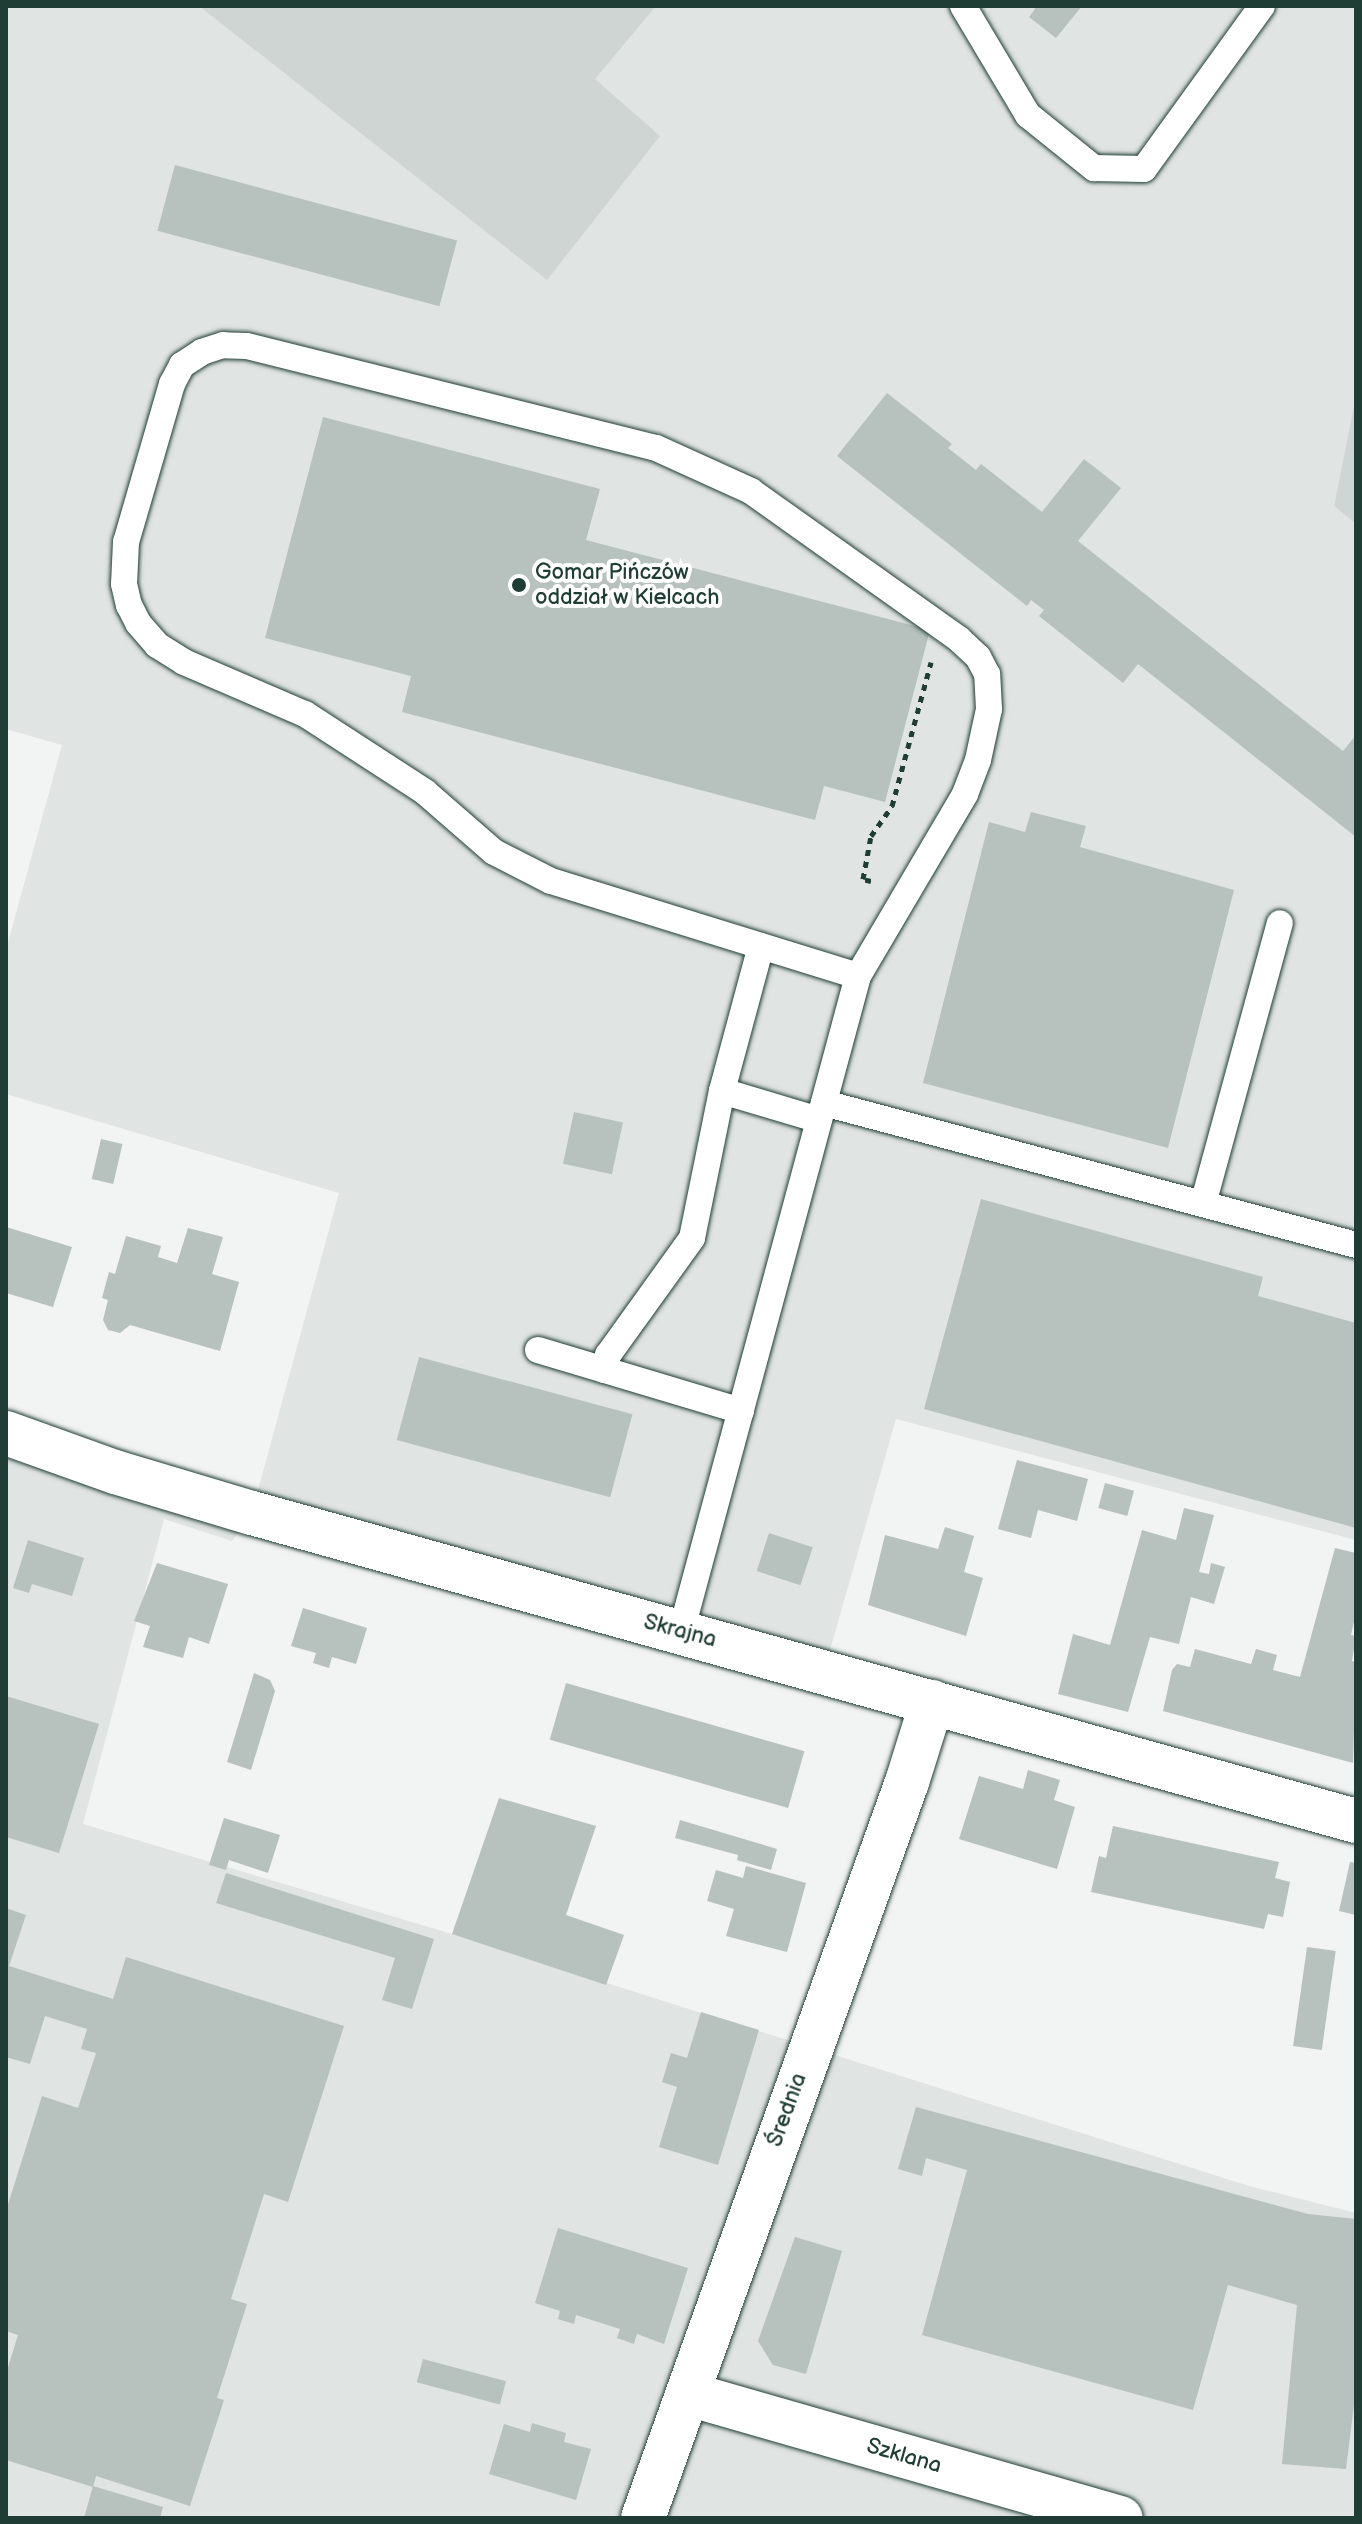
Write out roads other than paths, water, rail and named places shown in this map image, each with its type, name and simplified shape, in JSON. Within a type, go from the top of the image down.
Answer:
[{"type":"street","name":"Skrajna","points":[[6,1433],[115,1472],[252,1513],[1356,1821]]},
{"type":"street","name":"Średnia","points":[[643,2518],[907,1782],[932,1702]]},
{"type":"street","name":"Szklana","points":[[688,2394],[1121,2518]]},
{"type":"lane","points":[[963,6],[1028,115],[1094,168],[1144,169],[1262,6]]},
{"type":"lane","points":[[681,1632],[858,976],[956,814],[978,760],[989,709],[987,674],[978,657],[940,626],[751,491],[656,448],[246,346],[223,345],[202,352],[182,365],[172,384],[126,542],[124,584],[129,605],[138,623],[157,645],[184,662],[305,714],[425,792],[494,852],[551,881],[858,976]]},
{"type":"lane","points":[[1203,1204],[1280,923]]},
{"type":"lane","points":[[604,1370],[608,1355],[692,1238],[722,1091],[761,946]]},
{"type":"lane","points":[[722,1091],[822,1112],[1203,1204],[1356,1245]]},
{"type":"lane","points":[[538,1350],[741,1411]]},
{"type":"place","name":"Gomar Pińczów oddział w Kielcach","points":[[519,585]]}]
